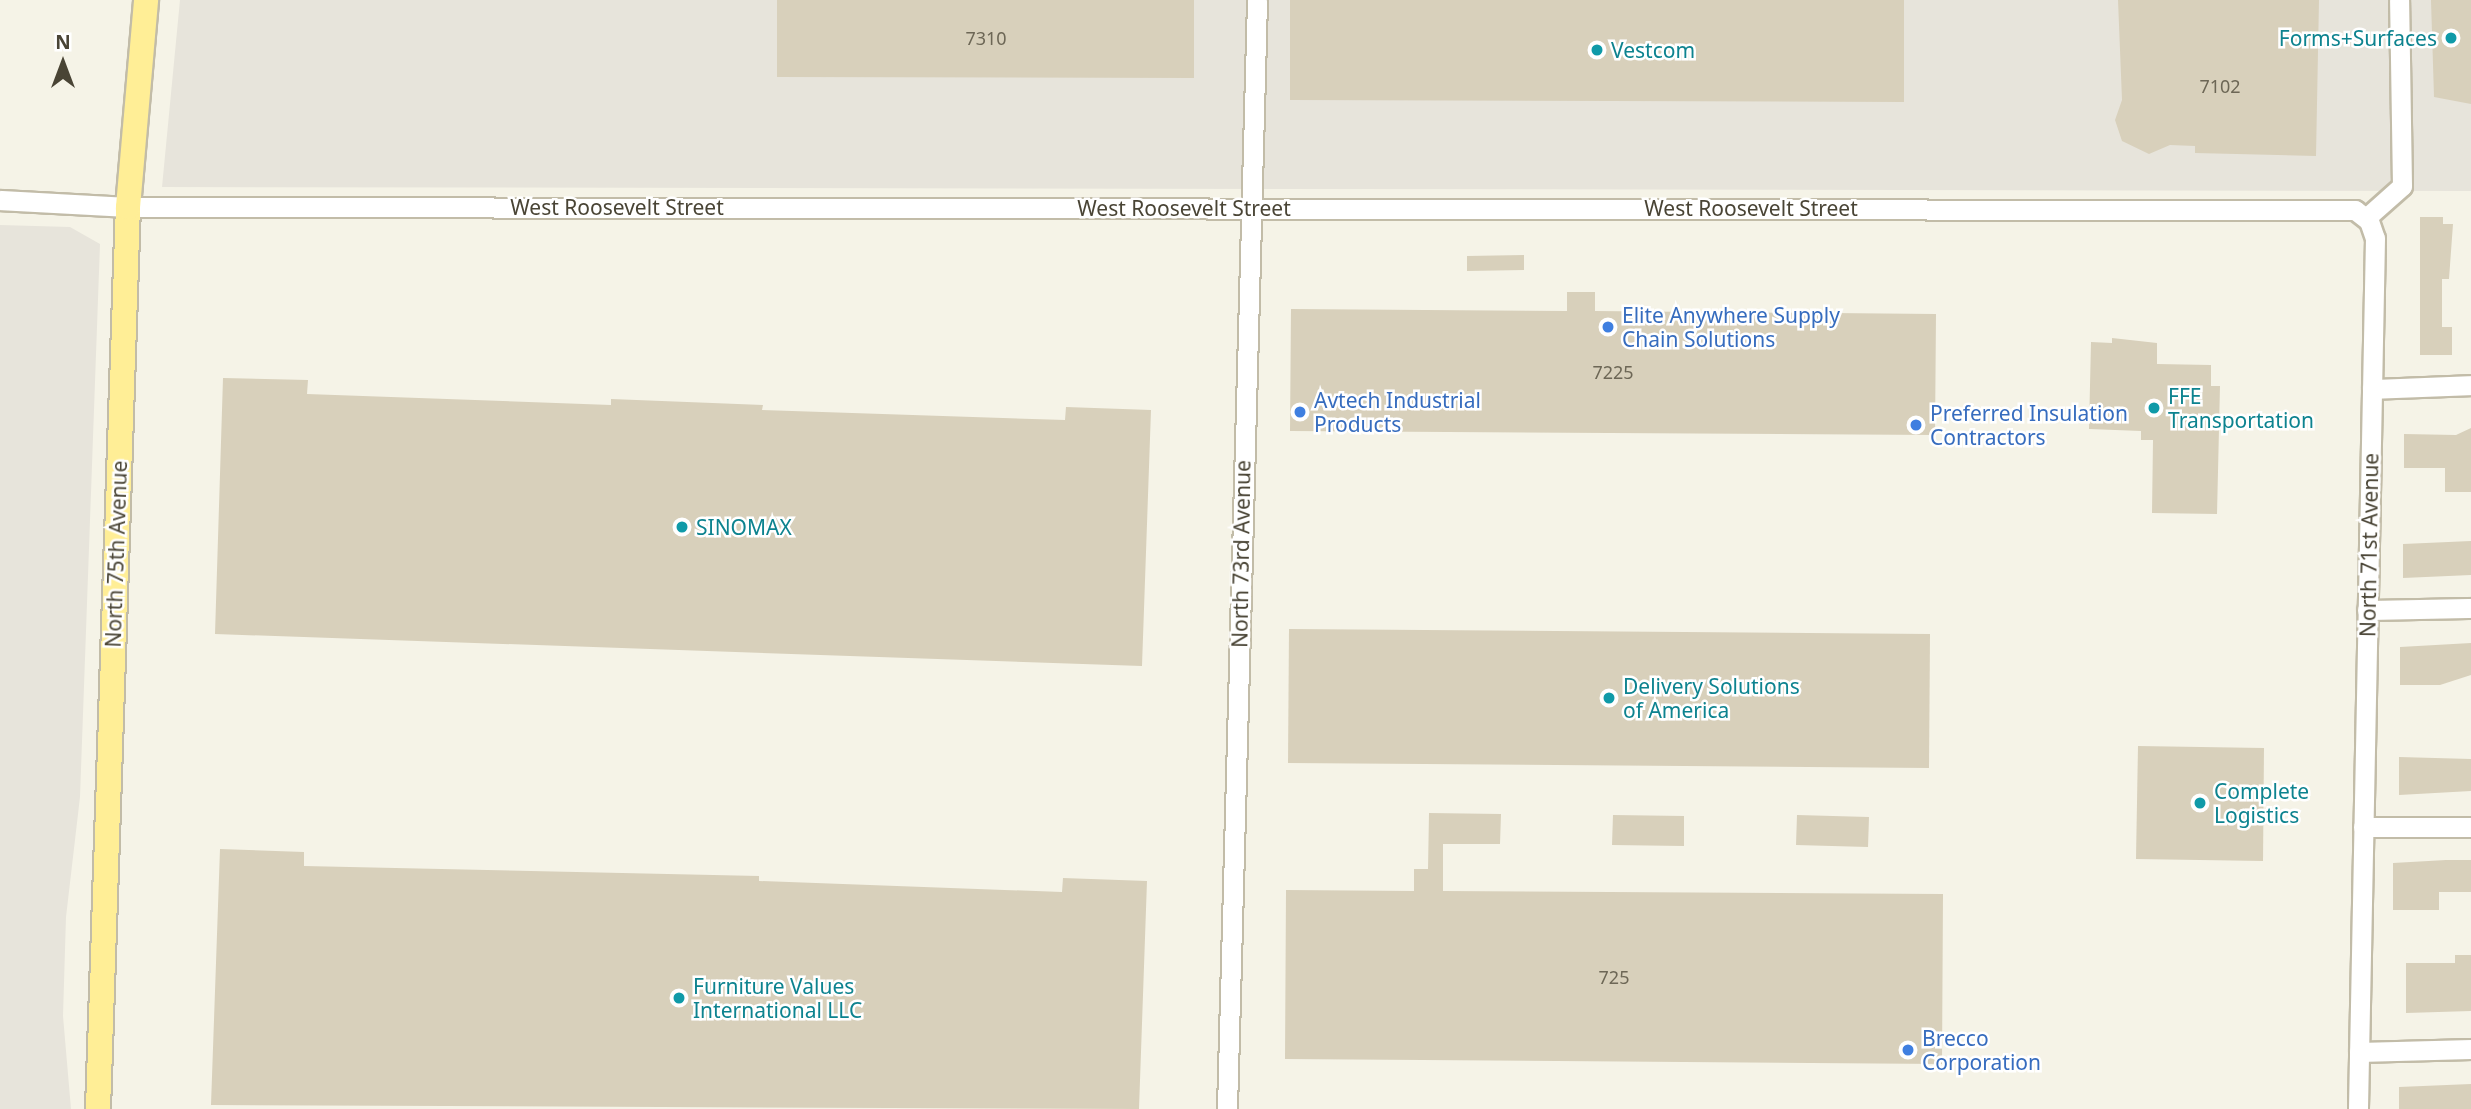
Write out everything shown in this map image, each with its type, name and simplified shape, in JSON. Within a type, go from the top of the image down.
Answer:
[{"type":"main road","name":"North 75th Avenue","points":[[98,1109],[128,207],[146,0]]},
{"type":"street","name":"North 73rd Avenue","points":[[1227,1109],[1257,0]]},
{"type":"street","points":[[2366,218],[2402,186],[2399,0]]},
{"type":"street","name":"West Roosevelt Street","points":[[0,200],[128,207],[2346,209],[2366,218]]},
{"type":"street","name":"North 71st Avenue","points":[[2358,1109],[2375,238],[2366,218]]},
{"type":"street","points":[[2371,390],[2471,385]]},
{"type":"street","points":[[2367,610],[2471,608]]},
{"type":"street","points":[[2363,827],[2471,827]]},
{"type":"street","points":[[2359,1052],[2471,1049]]},
{"type":"shaded area","points":[[180,0],[2471,0],[2471,191],[162,187]]},
{"type":"shaded area","points":[[0,225],[70,227],[100,244],[80,797],[66,917],[63,1016],[71,1109],[0,1109]]},
{"type":"building","points":[[777,0],[1194,0],[1194,78],[777,77]]},
{"type":"building","name":"Vestcom","points":[[1290,0],[1904,0],[1904,102],[1290,100]]},
{"type":"building","points":[[2118,0],[2319,0],[2316,156],[2195,153],[2195,146],[2170,145],[2149,154],[2122,141],[2115,120],[2122,100]]},
{"type":"building","name":"Forms+Surfaces","points":[[2431,0],[2471,0],[2471,104],[2434,97]]},
{"type":"building","points":[[2420,217],[2443,217],[2443,224],[2453,224],[2449,279],[2442,279],[2442,327],[2452,327],[2452,355],[2420,355]]},
{"type":"building","points":[[1524,255],[1524,270],[1467,271],[1467,256]]},
{"type":"building","points":[[1567,292],[1595,292],[1595,311],[1936,314],[1935,435],[1290,431],[1291,309],[1567,311]]},
{"type":"building","name":"FFE Transportation","points":[[2112,338],[2157,343],[2157,364],[2211,365],[2211,386],[2220,386],[2217,514],[2152,513],[2153,440],[2141,440],[2141,431],[2089,429],[2091,342],[2112,343]]},
{"type":"building","name":"SINOMAX","points":[[223,378],[308,380],[307,394],[611,405],[611,399],[763,405],[762,410],[1065,420],[1066,407],[1151,410],[1142,666],[215,634]]},
{"type":"building","points":[[2471,428],[2471,492],[2445,492],[2445,468],[2404,468],[2404,434],[2456,435]]},
{"type":"building","points":[[2471,541],[2471,575],[2403,578],[2403,544]]},
{"type":"building","name":"Delivery Solutions of America","points":[[1289,629],[1930,634],[1929,768],[1288,763]]},
{"type":"building","points":[[2471,643],[2471,675],[2440,685],[2400,685],[2400,647]]},
{"type":"building","name":"Complete Logistics","points":[[2138,746],[2264,748],[2263,861],[2136,859]]},
{"type":"building","points":[[2399,757],[2471,759],[2471,791],[2399,795]]},
{"type":"building","points":[[1429,813],[1501,814],[1500,844],[1443,844],[1443,891],[1943,894],[1942,1064],[1285,1059],[1286,890],[1414,891],[1414,869],[1428,869]]},
{"type":"building","points":[[1613,815],[1684,816],[1684,846],[1612,845]]},
{"type":"building","points":[[1797,815],[1869,817],[1868,847],[1796,845]]},
{"type":"building","name":"Furniture Values International LLC","points":[[220,849],[304,852],[304,866],[759,876],[759,881],[1062,892],[1063,878],[1147,881],[1139,1109],[211,1105]]},
{"type":"building","points":[[2471,860],[2471,892],[2439,892],[2439,910],[2393,910],[2393,863]]},
{"type":"building","points":[[2455,955],[2471,955],[2471,1011],[2406,1013],[2406,963],[2455,963]]},
{"type":"building","points":[[2471,1084],[2471,1109],[2399,1109],[2399,1087]]},
{"type":"place","name":"Forms+Surfaces","points":[[2451,38]]},
{"type":"place","name":"Vestcom","points":[[1597,50]]},
{"type":"place","name":"Elite Anywhere Supply Chain Solutions","points":[[1608,327]]},
{"type":"place","name":"FFE Transportation","points":[[2154,408]]},
{"type":"place","name":"Avtech Industrial Products","points":[[1300,412]]},
{"type":"place","name":"Preferred Insulation Contractors","points":[[1916,425]]},
{"type":"place","name":"SINOMAX","points":[[682,527]]},
{"type":"place","name":"Delivery Solutions of America","points":[[1609,698]]},
{"type":"place","name":"Complete Logistics","points":[[2200,803]]},
{"type":"place","name":"Furniture Values International LLC","points":[[679,998]]},
{"type":"place","name":"Brecco Corporation","points":[[1908,1050]]}]
